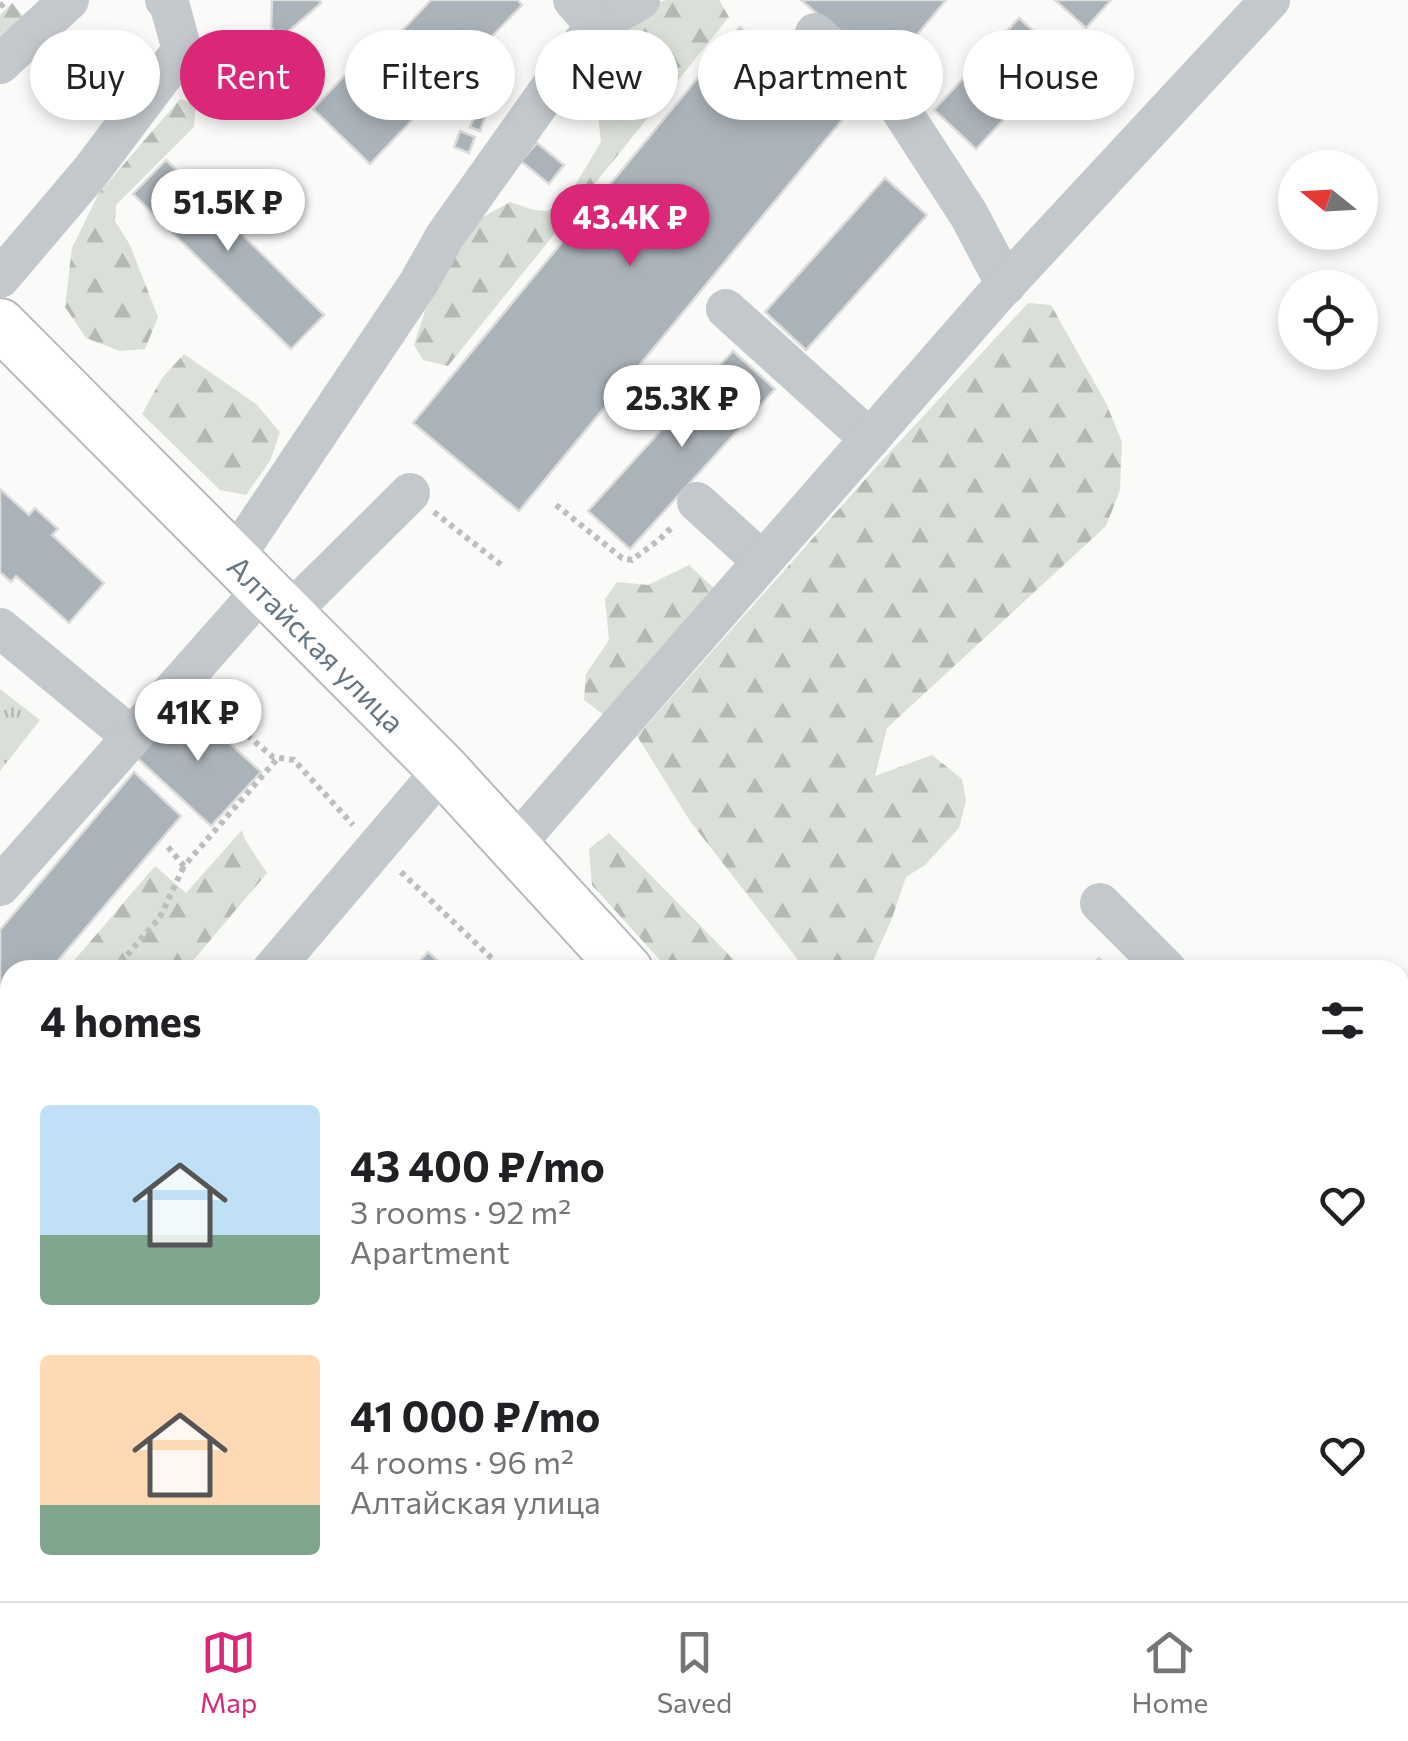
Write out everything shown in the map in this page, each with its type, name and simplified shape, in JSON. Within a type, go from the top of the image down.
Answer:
[{"type":"main road","name":"Алтайская улица","points":[[0,324],[443,769],[618,960]]},
{"type":"street","points":[[0,64],[69,0]]},
{"type":"street","points":[[0,278],[91,171],[182,50],[166,0]]},
{"type":"street","points":[[0,886],[262,587],[418,284],[584,12],[640,0]]},
{"type":"street","points":[[513,847],[1006,284],[1270,0]]},
{"type":"street","points":[[907,120],[969,215],[1006,284]]},
{"type":"street","points":[[726,309],[870,438]]},
{"type":"street","points":[[262,587],[410,492]]},
{"type":"street","points":[[686,513],[762,561]]},
{"type":"street","points":[[0,628],[131,736]]},
{"type":"street","points":[[281,960],[443,769]]},
{"type":"street","points":[[1100,903],[1157,960]]},
{"type":"path","points":[[0,7],[6,1]]},
{"type":"path","points":[[410,492],[504,566]]},
{"type":"path","points":[[556,505],[622,558],[632,560],[686,513]]},
{"type":"path","points":[[181,680],[273,757],[294,760],[376,848],[494,960]]},
{"type":"path","points":[[123,960],[160,917],[184,866],[278,758]]},
{"type":"path","points":[[168,848],[184,866]]},
{"type":"green space","points":[[667,0],[719,0],[729,17],[719,30],[698,30],[698,56],[678,80],[678,30],[613,30],[641,6]]},
{"type":"green space","points":[[12,3],[26,19],[0,43],[0,15]]},
{"type":"green space","points":[[180,99],[180,120],[195,120],[194,127],[116,205],[115,221],[130,245],[158,317],[145,349],[120,351],[86,338],[65,307],[72,248],[99,193]]},
{"type":"green space","points":[[599,120],[646,120],[448,366],[423,360],[414,345],[425,311],[476,221],[510,202],[548,211],[571,192],[601,142]]},
{"type":"green space","points":[[1028,303],[1051,305],[1106,403],[1122,442],[1120,490],[1106,526],[887,728],[875,776],[932,755],[962,779],[966,801],[959,828],[925,865],[906,877],[873,960],[798,960],[690,821],[637,736]]},
{"type":"green space","points":[[184,354],[256,404],[280,432],[270,461],[246,495],[220,490],[142,414],[162,378]]},
{"type":"green space","points":[[689,565],[717,591],[605,716],[584,700],[586,674],[609,640],[605,599],[617,582],[648,585]]},
{"type":"green space","points":[[0,689],[40,720],[0,771]]},
{"type":"green space","points":[[242,830],[267,873],[193,960],[75,960],[155,866],[186,893]]},
{"type":"green space","points":[[609,833],[734,960],[660,960],[592,885],[589,849]]},
{"type":"building","points":[[272,0],[321,3],[290,30],[271,28]]},
{"type":"building","points":[[431,0],[518,0],[522,5],[498,30],[403,30]]},
{"type":"building","points":[[801,0],[946,0],[921,30],[836,30]]},
{"type":"building","points":[[1055,0],[1111,0],[1086,28]]},
{"type":"building","points":[[1019,18],[1032,30],[1008,30]]},
{"type":"building","points":[[345,75],[345,120],[412,120],[370,164],[324,120],[325,96]]},
{"type":"building","points":[[698,78],[698,120],[842,120],[519,511],[413,423],[663,120],[678,120],[678,102]]},
{"type":"building","points":[[963,79],[963,120],[1003,120],[976,149],[943,118],[943,100]]},
{"type":"building","points":[[473,120],[484,120],[480,131],[470,127]]},
{"type":"building","points":[[460,131],[475,137],[469,153],[454,147]]},
{"type":"building","points":[[537,143],[564,165],[549,184],[521,161]]},
{"type":"building","points":[[166,160],[324,315],[291,349],[133,194]]},
{"type":"building","points":[[885,178],[927,215],[806,350],[765,312]]},
{"type":"building","points":[[733,351],[775,389],[630,549],[588,511]]},
{"type":"building","points":[[0,489],[29,515],[35,508],[58,529],[52,535],[104,583],[69,623],[16,576],[11,582],[0,572]]},
{"type":"building","points":[[184,701],[261,772],[211,826],[134,755]]},
{"type":"building","points":[[134,772],[181,816],[59,960],[0,960],[0,930]]},
{"type":"building","points":[[428,952],[437,960],[421,960]]}]
